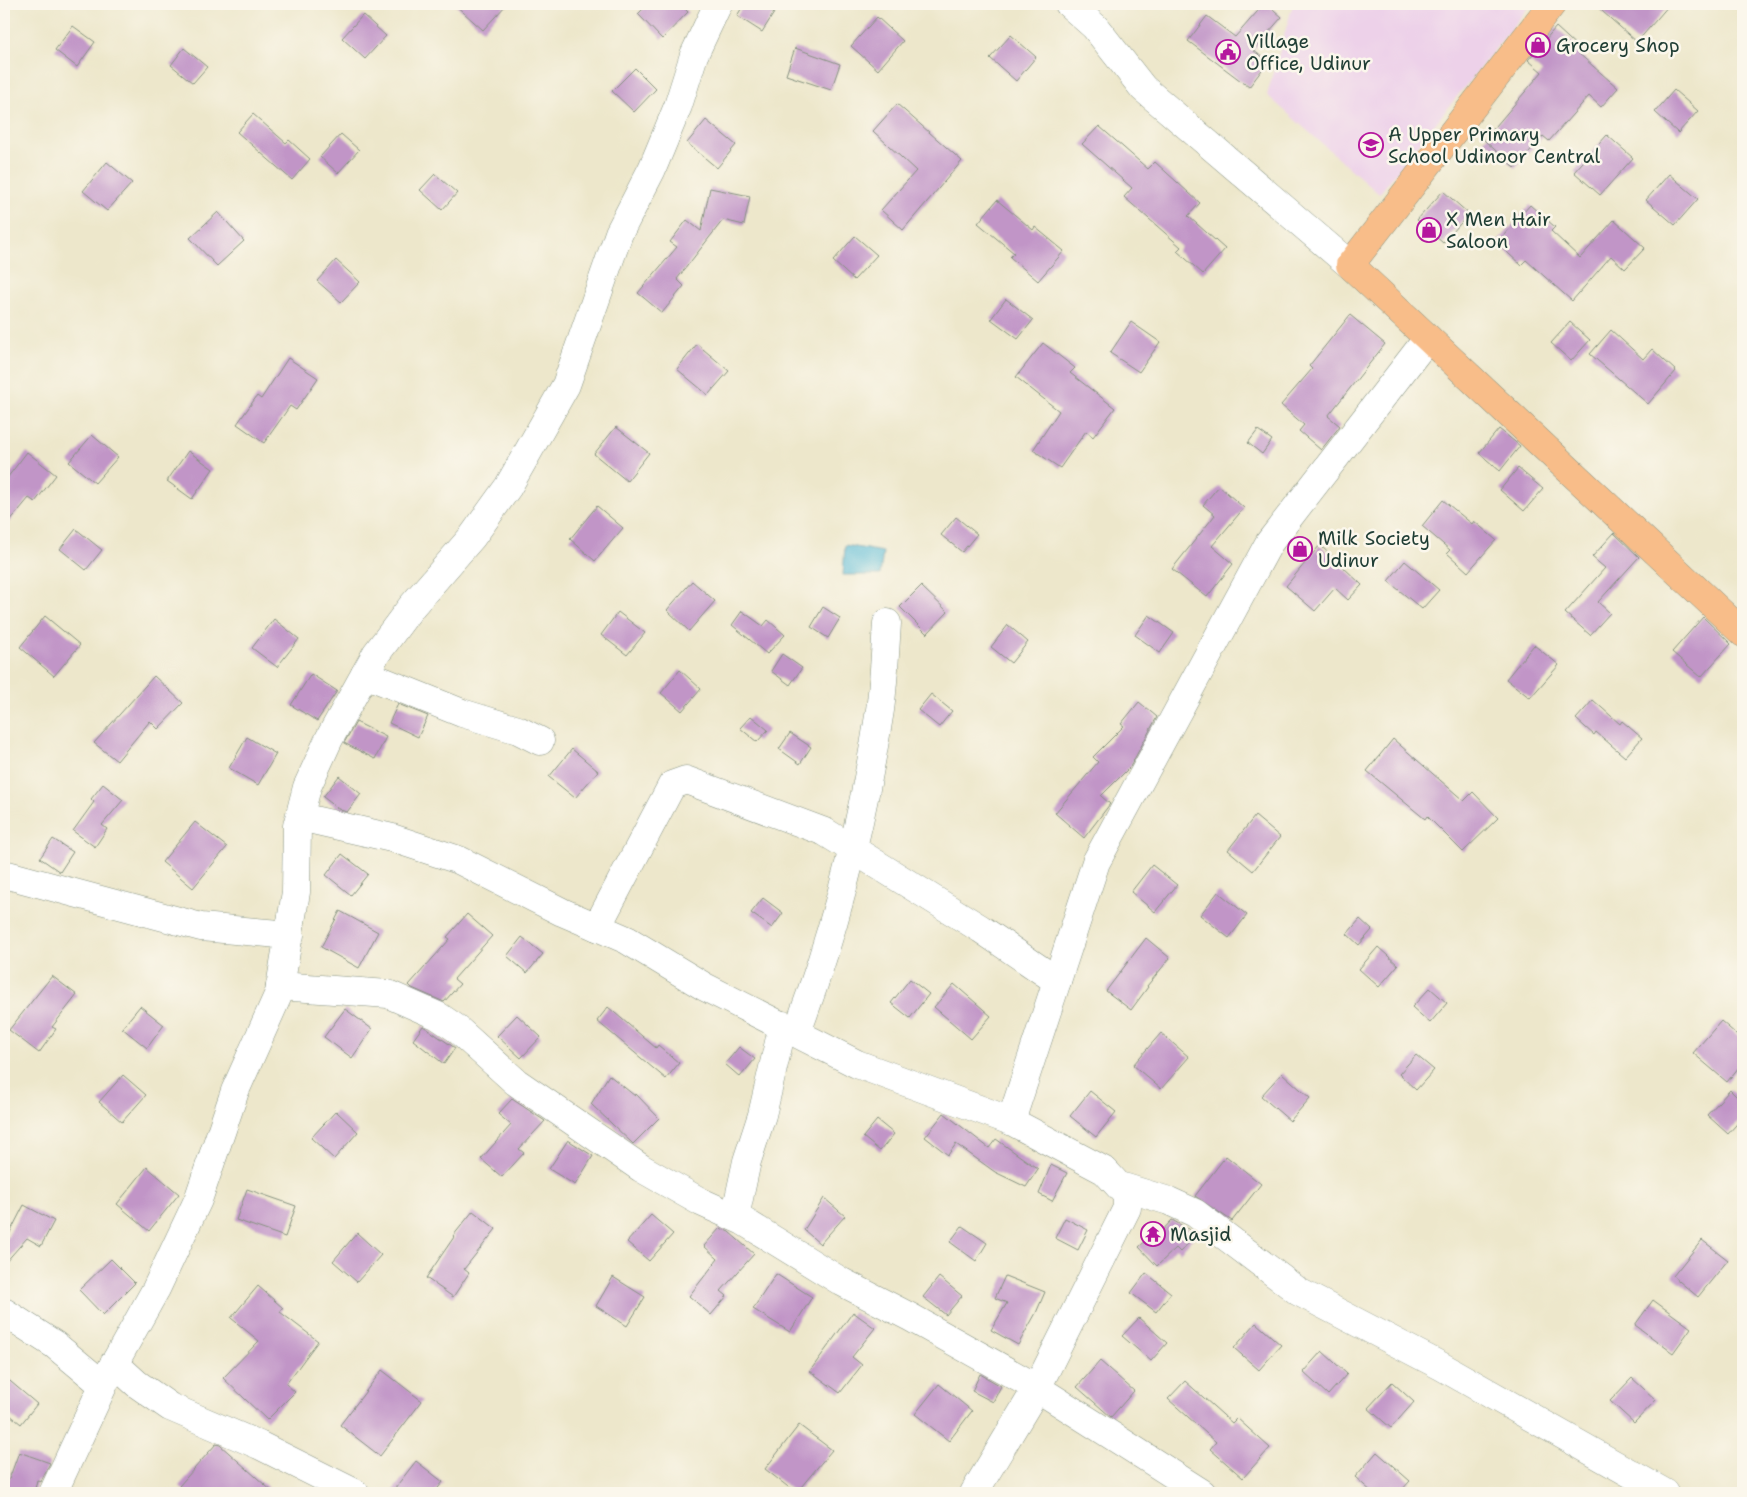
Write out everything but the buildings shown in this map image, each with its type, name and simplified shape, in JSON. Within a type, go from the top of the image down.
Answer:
[{"type":"main road","points":[[1552,4],[1350,265],[1743,633]]},
{"type":"street","points":[[53,1493],[108,1374],[156,1290],[198,1200],[235,1091],[280,986],[296,892],[295,848],[300,817],[307,787],[328,739],[376,654],[412,606],[472,537],[498,501],[566,385],[619,233],[652,169],[678,106],[694,55],[718,4]]},
{"type":"street","points":[[1069,4],[1095,27],[1143,88],[1350,265]]},
{"type":"street","points":[[1011,1121],[1096,862],[1269,543],[1428,338]]},
{"type":"street","points":[[735,1217],[747,1161],[790,1028],[812,991],[854,850],[880,708],[887,623]]},
{"type":"street","points":[[365,674],[462,713],[518,730],[540,741]]},
{"type":"street","points":[[596,927],[672,785],[686,780],[825,832],[981,929],[1057,981]]},
{"type":"street","points":[[300,817],[392,838],[459,860],[596,927],[627,940],[705,987],[790,1028],[857,1064],[1011,1121],[1105,1171],[1120,1186],[1127,1195],[1127,1208],[1037,1388],[974,1493]]},
{"type":"street","points":[[4,874],[201,927],[290,935]]},
{"type":"street","points":[[280,986],[388,994],[438,1016],[456,1028],[516,1082],[641,1168],[701,1202],[735,1217],[842,1282],[910,1317],[1037,1388],[1202,1493]]},
{"type":"street","points":[[1120,1186],[1169,1201],[1195,1214],[1299,1292],[1441,1366],[1665,1493]]},
{"type":"street","points":[[4,1312],[55,1345],[108,1374],[137,1384],[170,1407],[259,1445],[355,1493]]},
{"type":"shaded area","name":"A Upper Primary School Udinoor Central","points":[[1293,4],[1531,4],[1379,194],[1267,95]]},
{"type":"water","points":[[845,545],[883,552],[880,575],[843,575]]},
{"type":"place","name":"Grocery Shop","points":[[1538,45]]},
{"type":"place","name":"Village Office, Udinur","points":[[1228,52]]},
{"type":"place","name":"A Upper Primary School Udinoor Central","points":[[1371,145]]},
{"type":"place","name":"X Men Hair Saloon","points":[[1429,230]]},
{"type":"place","name":"Milk Society Udinur","points":[[1300,549]]},
{"type":"place","name":"Masjid","points":[[1153,1234]]}]
